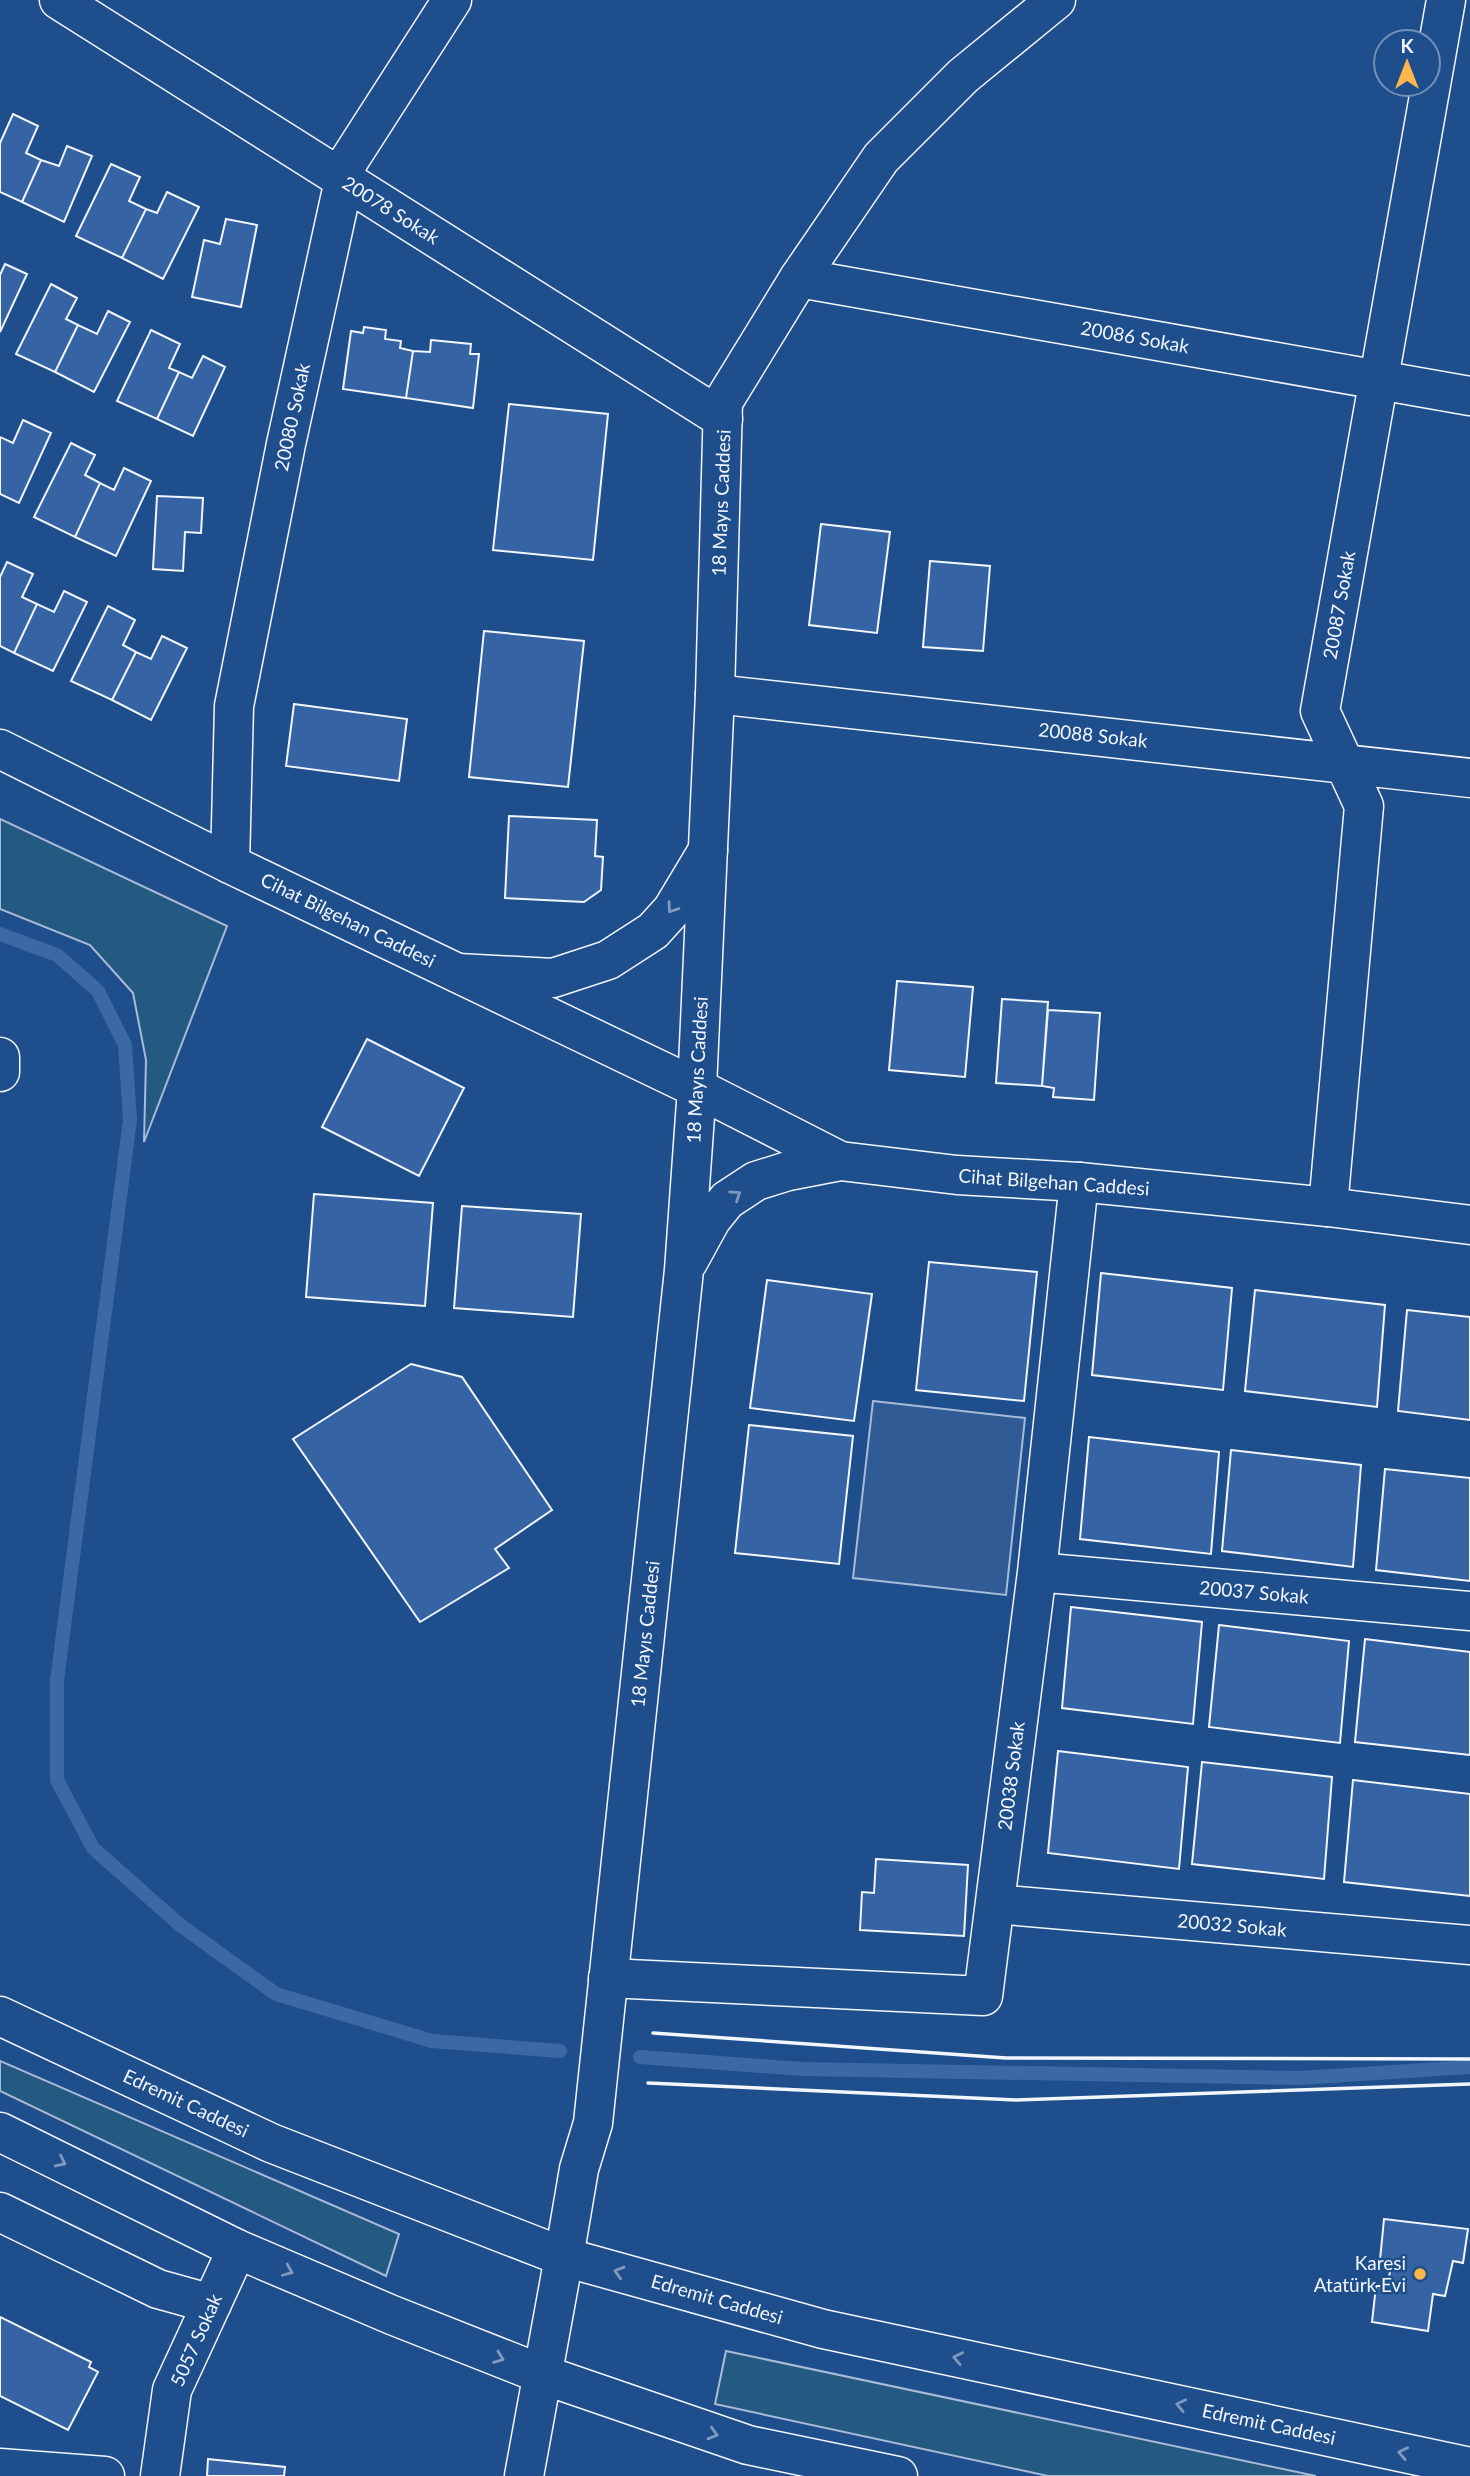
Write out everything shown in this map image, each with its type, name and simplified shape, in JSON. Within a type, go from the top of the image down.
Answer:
[{"type":"main road","name":"20078 Sokak","points":[[59,0],[723,419]]},
{"type":"main road","name":"20080 Sokak","points":[[230,864],[234,706],[286,444],[348,162],[452,0]]},
{"type":"main road","name":"18 Mayıs Caddesi","points":[[524,2476],[579,2169],[593,2123],[684,1270],[697,1088],[708,850],[723,402],[800,278],[881,158],[963,76],[1056,0]]},
{"type":"main road","name":"20087 Sokak","points":[[1328,1207],[1364,806],[1320,711],[1446,0]]},
{"type":"main road","name":"20086 Sokak","points":[[800,278],[1470,396]]},
{"type":"main road","name":"20088 Sokak","points":[[715,694],[1470,778]]},
{"type":"main road","name":"Cihat Bilgehan Caddesi","points":[[0,749],[230,864],[697,1088],[840,1161]]},
{"type":"main road","points":[[458,973],[554,978],[608,960],[653,931],[672,911],[708,850]]},
{"type":"main road","points":[[0,1056],[0,1072]]},
{"type":"main road","name":"Cihat Bilgehan Caddesi","points":[[684,1270],[711,1220],[727,1200],[756,1181],[788,1171],[840,1161],[957,1175],[1079,1182],[1328,1207],[1470,1225]]},
{"type":"main road","name":"20038 Sokak","points":[[608,1978],[983,1996],[1037,1572],[1079,1182]]},
{"type":"main road","name":"20037 Sokak","points":[[1037,1572],[1470,1611]]},
{"type":"main road","name":"20032 Sokak","points":[[995,1904],[1470,1945]]},
{"type":"main road","name":"Edremit Caddesi","points":[[0,2016],[271,2143],[564,2257],[823,2329],[1470,2467]]},
{"type":"main road","points":[[0,2132],[237,2249],[381,2311],[544,2375],[748,2445],[898,2476]]},
{"type":"main road","points":[[0,2212],[158,2289],[212,2304]]},
{"type":"main road","name":"5057 Sokak","points":[[160,2476],[172,2390],[237,2249]]},
{"type":"main road","points":[[0,2468],[104,2476]]},
{"type":"shaded area","points":[[0,819],[227,926],[144,1142],[146,1060],[133,993],[90,945],[0,909]]},
{"type":"shaded area","points":[[873,1401],[1025,1418],[1006,1595],[853,1578]]},
{"type":"shaded area","points":[[0,2061],[399,2234],[386,2276],[0,2091]]},
{"type":"shaded area","points":[[726,2351],[1316,2476],[1048,2476],[715,2404]]},
{"type":"building","points":[[13,114],[38,126],[26,153],[41,160],[22,202],[0,192],[0,143]]},
{"type":"building","points":[[67,146],[92,156],[64,222],[22,202],[41,160],[59,166]]},
{"type":"building","points":[[111,164],[140,177],[129,201],[146,209],[122,258],[76,236]]},
{"type":"building","points":[[167,192],[199,207],[163,279],[122,258],[146,209],[157,213]]},
{"type":"building","points":[[226,219],[257,225],[241,307],[192,297],[204,240],[220,244]]},
{"type":"building","points":[[5,264],[27,274],[0,332],[0,275]]},
{"type":"building","points":[[51,284],[77,298],[66,319],[78,325],[55,372],[16,354]]},
{"type":"building","points":[[108,311],[130,322],[94,392],[55,372],[78,325],[97,334]]},
{"type":"building","points":[[364,327],[386,330],[385,339],[401,341],[400,348],[413,351],[406,398],[343,389],[351,331],[363,333]]},
{"type":"building","points":[[151,330],[180,344],[169,368],[179,372],[157,419],[117,401]]},
{"type":"building","points":[[431,340],[471,344],[470,354],[479,354],[473,408],[406,398],[413,351],[430,352]]},
{"type":"building","points":[[203,356],[225,367],[193,436],[157,419],[179,372],[192,378]]},
{"type":"building","points":[[509,404],[608,414],[593,560],[493,550]]},
{"type":"building","points":[[23,420],[51,433],[19,503],[0,494],[0,437],[13,443]]},
{"type":"building","points":[[71,443],[95,455],[85,475],[100,483],[75,537],[34,517]]},
{"type":"building","points":[[124,468],[151,481],[116,556],[75,537],[100,483],[114,490]]},
{"type":"building","points":[[157,496],[203,498],[201,533],[185,532],[183,571],[153,569]]},
{"type":"building","points":[[821,524],[890,532],[877,633],[809,625]]},
{"type":"building","points":[[930,561],[990,566],[983,651],[923,647]]},
{"type":"building","points":[[7,562],[33,574],[22,597],[37,604],[14,653],[0,646],[0,577]]},
{"type":"building","points":[[64,591],[87,602],[53,671],[14,653],[37,604],[54,612]]},
{"type":"building","points":[[108,606],[135,620],[123,645],[136,652],[112,700],[71,681]]},
{"type":"building","points":[[484,631],[584,641],[568,787],[469,777]]},
{"type":"building","points":[[162,636],[187,648],[151,720],[112,700],[136,652],[151,659]]},
{"type":"building","points":[[294,704],[407,719],[399,781],[286,766]]},
{"type":"building","points":[[509,816],[597,820],[595,856],[603,857],[601,890],[584,902],[505,898]]},
{"type":"building","points":[[897,981],[973,987],[965,1077],[889,1070]]},
{"type":"building","points":[[1002,999],[1048,1002],[1042,1086],[996,1083]]},
{"type":"building","points":[[1048,1010],[1100,1013],[1094,1100],[1053,1097],[1054,1088],[1042,1086]]},
{"type":"building","points":[[367,1039],[464,1088],[419,1176],[322,1127]]},
{"type":"building","points":[[314,1194],[433,1203],[425,1306],[306,1297]]},
{"type":"building","points":[[462,1206],[581,1214],[573,1317],[454,1308]]},
{"type":"building","points":[[929,1262],[1037,1272],[1024,1401],[916,1390]]},
{"type":"building","points":[[1101,1273],[1232,1288],[1223,1390],[1092,1375]]},
{"type":"building","points":[[767,1280],[872,1294],[854,1421],[750,1408]]},
{"type":"building","points":[[1255,1290],[1385,1305],[1377,1407],[1245,1391]]},
{"type":"building","points":[[1407,1310],[1470,1317],[1470,1420],[1398,1411]]},
{"type":"building","points":[[411,1364],[462,1377],[552,1510],[495,1549],[509,1568],[420,1622],[293,1439]]},
{"type":"building","points":[[749,1425],[853,1436],[839,1564],[735,1553]]},
{"type":"building","points":[[1089,1437],[1219,1452],[1211,1554],[1080,1539]]},
{"type":"building","points":[[1231,1450],[1361,1465],[1353,1567],[1222,1551]]},
{"type":"building","points":[[1385,1469],[1470,1478],[1470,1581],[1376,1570]]},
{"type":"building","points":[[1071,1607],[1202,1622],[1193,1724],[1062,1708]]},
{"type":"building","points":[[1219,1625],[1349,1641],[1340,1743],[1209,1727]]},
{"type":"building","points":[[1365,1639],[1470,1652],[1470,1755],[1355,1742]]},
{"type":"building","points":[[1058,1751],[1188,1767],[1179,1869],[1048,1853]]},
{"type":"building","points":[[1202,1762],[1332,1777],[1324,1879],[1192,1864]]},
{"type":"building","points":[[1353,1780],[1470,1794],[1470,1896],[1344,1882]]},
{"type":"building","points":[[876,1859],[968,1865],[964,1936],[860,1930],[862,1892],[874,1893]]},
{"type":"building","name":"Karesi Atatürk Evi","points":[[1384,2219],[1468,2229],[1463,2263],[1453,2261],[1445,2296],[1433,2294],[1428,2331],[1372,2322],[1376,2286],[1388,2286],[1391,2263],[1380,2260]]},
{"type":"building","points":[[0,2317],[91,2362],[89,2367],[98,2372],[68,2430],[0,2396]]},
{"type":"building","points":[[208,2459],[285,2467],[284,2476],[207,2476]]},
{"type":"waterway","points":[[0,934],[57,955],[98,991],[125,1045],[130,1120],[57,1680],[57,1780],[93,1848],[180,1925],[276,1994],[432,2041],[560,2051]]},
{"type":"waterway","points":[[640,2057],[802,2069],[1300,2078],[1470,2067]]},
{"type":"wall","points":[[653,2033],[1006,2058],[1470,2059]]},
{"type":"wall","points":[[648,2083],[1016,2100],[1470,2084]]},
{"type":"place","name":"Karesi Atatürk Evi","points":[[1420,2274]]}]
